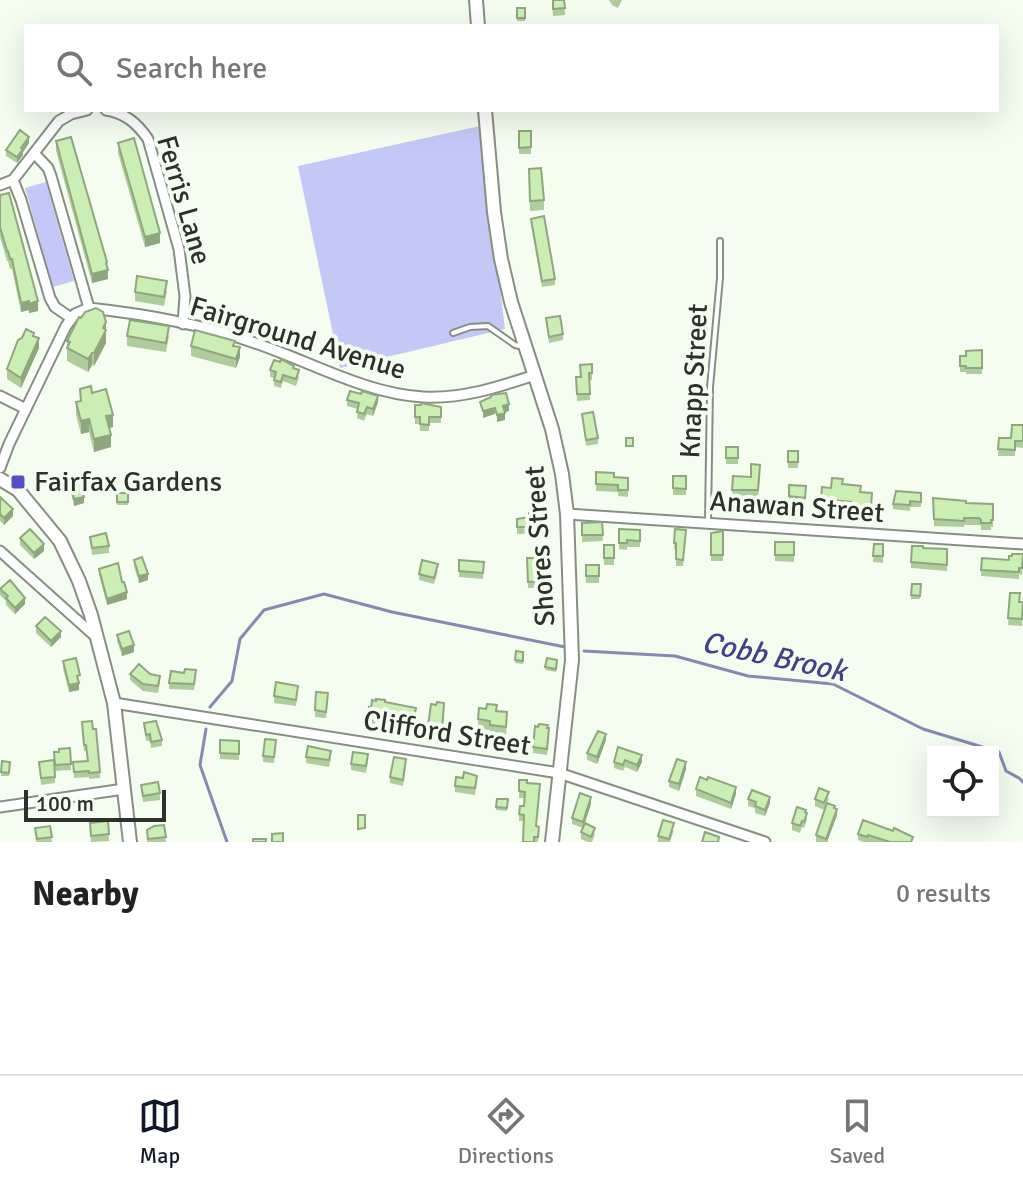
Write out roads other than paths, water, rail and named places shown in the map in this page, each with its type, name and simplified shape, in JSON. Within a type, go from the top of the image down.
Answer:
[{"type":"street","points":[[476,0],[478,24]]},
{"type":"street","points":[[0,185],[13,180],[59,121],[79,112]]},
{"type":"street","name":"Ferris Lane","points":[[113,112],[133,121],[148,139],[179,249],[185,296],[183,324]]},
{"type":"street","name":"Shores Street","points":[[485,112],[499,250],[511,302],[558,452],[567,514],[572,661],[552,842]]},
{"type":"street","points":[[0,468],[71,318],[89,308],[51,176],[34,153]]},
{"type":"street","points":[[13,180],[50,298],[55,307],[71,318]]},
{"type":"street","name":"Fairground Avenue","points":[[89,308],[183,324],[251,341],[366,385],[405,395],[463,396],[535,375]]},
{"type":"street","points":[[0,396],[26,409]]},
{"type":"street","points":[[2,481],[18,490],[60,541],[79,581],[114,703],[130,842]]},
{"type":"street","name":"Anawan Street","points":[[567,514],[1023,544]]},
{"type":"street","points":[[0,551],[97,638]]},
{"type":"street","name":"Clifford Street","points":[[114,703],[559,773],[765,842]]},
{"type":"street","points":[[0,807],[124,789]]},
{"type":"lane","name":"Knapp Street","points":[[708,522],[710,387],[720,278],[720,241]]},
{"type":"lane","points":[[453,333],[470,327],[488,326],[515,345],[526,347]]},
{"type":"waterway","name":"Cobb Brook","points":[[210,707],[232,681],[240,639],[264,610],[324,594],[392,612],[565,647]]},
{"type":"waterway","name":"Cobb Brook","points":[[584,651],[675,656],[748,676],[833,684],[923,729],[999,752],[1006,771],[1023,782]]},
{"type":"waterway","name":"Cobb Brook","points":[[206,729],[200,765],[227,842]]},
{"type":"place","name":"Fairfax Gardens","points":[[18,482]]}]
